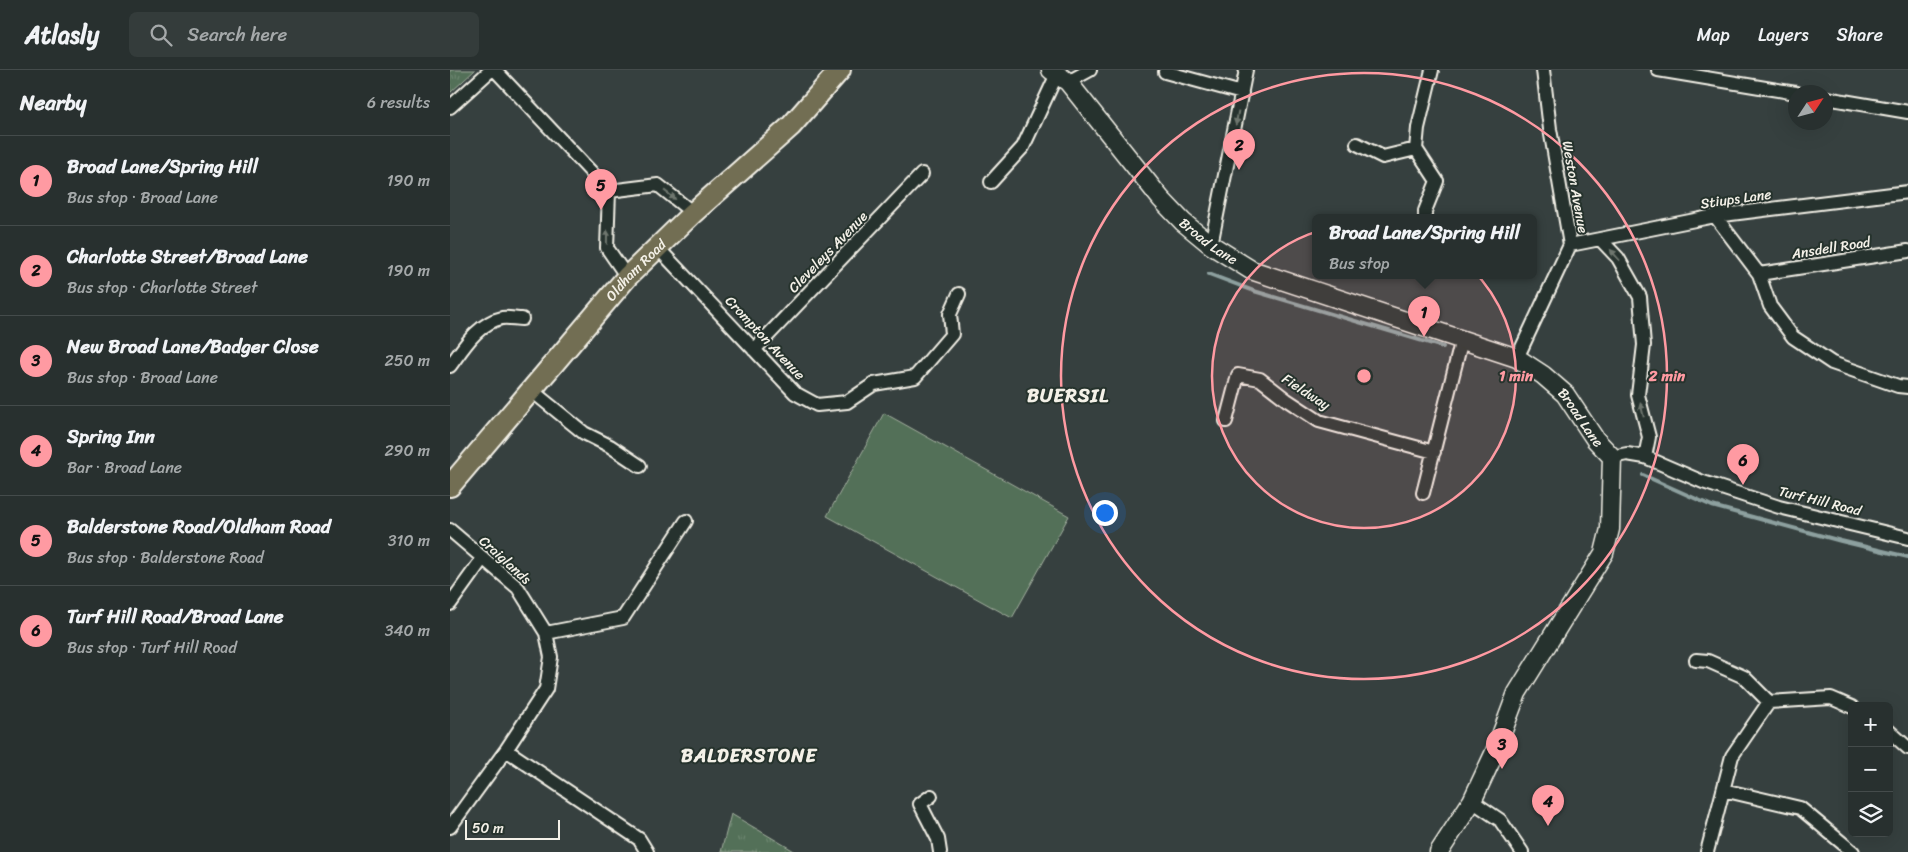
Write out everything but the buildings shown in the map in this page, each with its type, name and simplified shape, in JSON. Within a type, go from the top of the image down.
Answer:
[{"type":"main road","name":"Oldham Road","points":[[450,486],[627,277],[693,213],[792,126],[840,70]]},
{"type":"main road","name":"Broad Lane","points":[[1059,76],[1161,199],[1183,222],[1211,245],[1251,270],[1517,358],[1543,375],[1566,394],[1596,439],[1612,457],[1610,529],[1604,553],[1517,693],[1494,754],[1472,801],[1439,852]]},
{"type":"street","points":[[450,107],[491,70]]},
{"type":"street","points":[[495,70],[609,191],[607,248],[627,277]]},
{"type":"street","points":[[991,182],[1023,147],[1059,76],[1090,70]]},
{"type":"street","points":[[1211,245],[1246,70]]},
{"type":"street","points":[[1425,214],[1437,181],[1416,149],[1418,128],[1432,70]]},
{"type":"street","name":"Weston Avenue","points":[[1517,358],[1570,245],[1550,129],[1543,70]]},
{"type":"street","points":[[1658,70],[1788,92]]},
{"type":"street","points":[[1165,72],[1242,93]]},
{"type":"street","points":[[1833,99],[1908,112]]},
{"type":"street","points":[[1357,144],[1383,157],[1416,149]]},
{"type":"street","name":"Cleveleys Avenue","points":[[754,350],[922,174]]},
{"type":"street","points":[[609,191],[658,185],[693,213]]},
{"type":"street","name":"Stiups Lane","points":[[1570,245],[1715,216],[1908,192]]},
{"type":"street","points":[[1715,216],[1759,274],[1770,306],[1793,337],[1832,363],[1898,386],[1908,387]]},
{"type":"street","points":[[1600,239],[1618,258],[1640,297],[1644,346],[1638,395],[1649,437],[1645,457]]},
{"type":"street","name":"Crompton Avenue","points":[[658,248],[795,393],[818,405],[847,402],[874,384],[915,377],[952,334],[950,314],[959,294]]},
{"type":"street","name":"Ansdell Road","points":[[1759,274],[1908,251]]},
{"type":"street","points":[[450,366],[486,324],[503,318],[522,319]]},
{"type":"street","points":[[1423,493],[1462,339]]},
{"type":"street","name":"Fieldway","points":[[1226,421],[1238,376],[1245,376],[1260,379],[1319,421],[1434,452]]},
{"type":"street","points":[[531,390],[584,433],[610,446],[640,466]]},
{"type":"street","name":"Turf Hill Road","points":[[1612,457],[1627,454],[1645,457],[1703,482],[1779,507],[1908,538]]},
{"type":"street","points":[[546,632],[623,618],[686,521]]},
{"type":"street","name":"Craiglands","points":[[450,530],[518,588],[546,632],[551,657],[546,689],[506,750],[450,827]]},
{"type":"street","points":[[450,604],[483,558]]},
{"type":"street","points":[[1696,660],[1708,661],[1744,677],[1769,702],[1831,698],[1848,704]]},
{"type":"street","points":[[1707,852],[1732,756],[1769,702]]},
{"type":"street","points":[[1893,735],[1908,748]]},
{"type":"street","points":[[506,750],[639,839],[647,852]]},
{"type":"street","points":[[1723,790],[1800,808],[1853,852]]},
{"type":"street","points":[[931,796],[920,804],[938,839],[940,852]]},
{"type":"street","points":[[1472,801],[1500,820],[1522,852]]},
{"type":"green space","points":[[450,70],[475,70],[450,93]]},
{"type":"green space","points":[[884,413],[1069,516],[1012,618],[827,516]]},
{"type":"green space","points":[[731,814],[796,852],[721,852]]},
{"type":"waterway","points":[[1209,274],[1254,291],[1443,347]]},
{"type":"waterway","points":[[1643,475],[1712,506],[1908,557]]},
{"type":"place","name":"Charlotte Street/Broad Lane","points":[[1239,170]]},
{"type":"place","name":"Balderstone Road/Oldham Road","points":[[601,210]]},
{"type":"place","name":"Broad Lane/Spring Hill","points":[[1424,337]]},
{"type":"place","name":"Turf Hill Road/Broad Lane","points":[[1743,485]]},
{"type":"place","name":"New Broad Lane/Badger Close","points":[[1502,769]]},
{"type":"place","name":"Spring Inn","points":[[1548,826]]},
{"type":"district","name":"BUERSIL","points":[[1068,395]]},
{"type":"district","name":"BALDERSTONE","points":[[749,755]]}]
